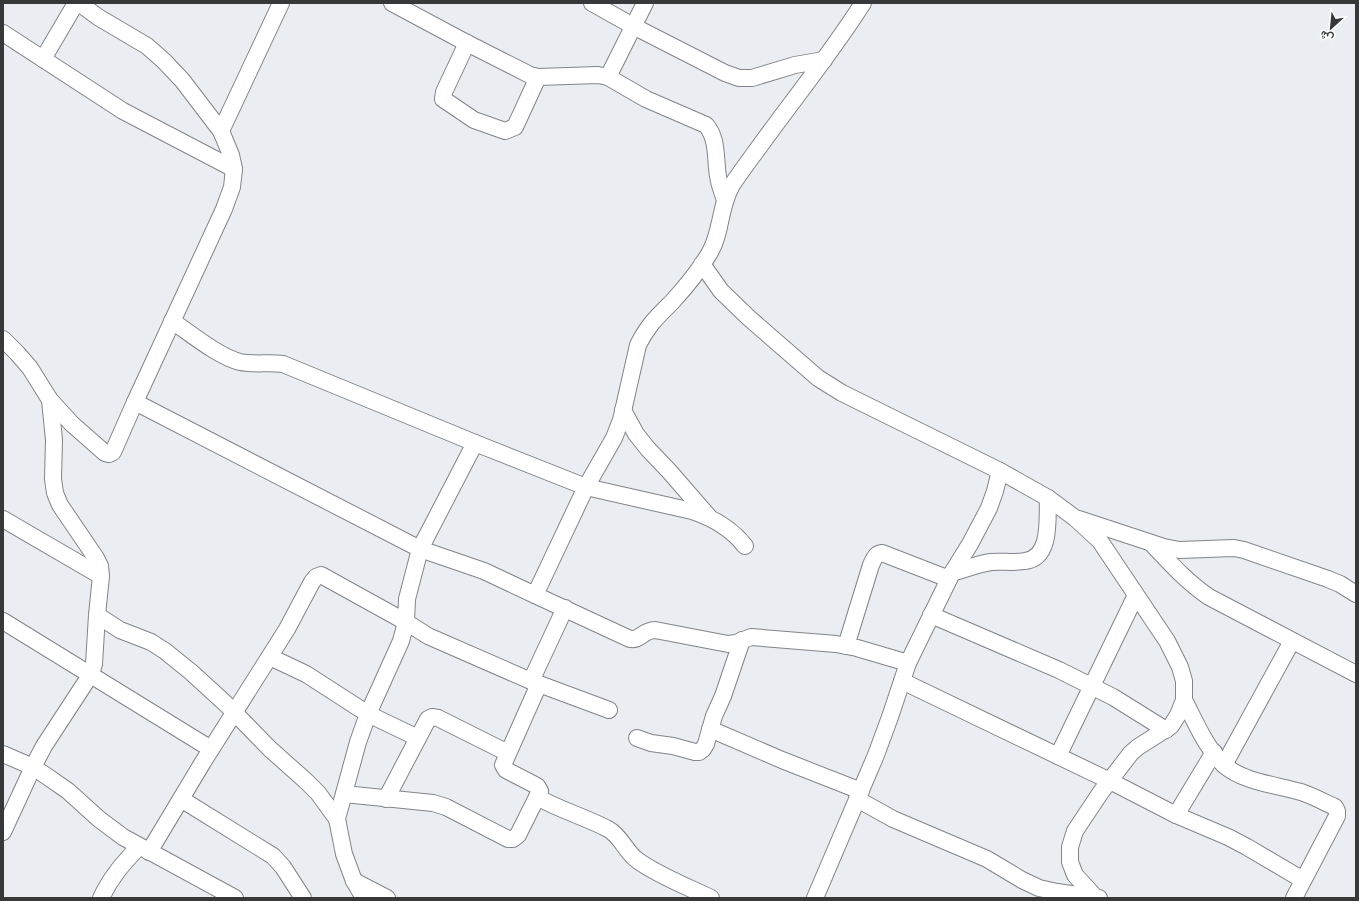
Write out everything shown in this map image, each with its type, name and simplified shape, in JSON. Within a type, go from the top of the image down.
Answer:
[{"type":"street","points":[[43,59],[76,3]]},
{"type":"street","points":[[3,339],[30,368],[50,400],[72,424],[105,454],[113,452],[224,208],[232,187],[234,169],[231,155],[221,132],[182,80],[164,60],[147,46],[98,17],[79,3]]},
{"type":"street","points":[[221,132],[281,3]]},
{"type":"street","points":[[392,3],[522,72],[538,77],[598,75],[608,77],[646,99],[706,125],[711,131],[714,139],[718,178],[725,200]]},
{"type":"street","points":[[592,3],[633,26],[725,73],[739,78],[752,78],[796,65],[824,60]]},
{"type":"street","points":[[608,77],[645,3]]},
{"type":"street","points":[[535,595],[586,487],[614,438],[621,420],[638,345],[643,334],[652,322],[673,301],[709,254],[716,237],[725,200],[736,180],[783,114],[843,35],[863,3]]},
{"type":"street","points":[[3,33],[123,111],[234,169]]},
{"type":"street","points":[[467,43],[444,92],[443,99],[481,124],[505,131],[515,127],[538,77]]},
{"type":"street","points":[[702,264],[721,291],[749,318],[818,378],[842,394],[1000,471],[1048,498],[1075,518],[1100,541],[1166,641],[1180,666],[1184,680],[1184,700],[1178,714],[1171,726],[1134,750],[1075,831],[1070,847],[1070,862],[1075,875],[1097,898]]},
{"type":"street","points":[[172,321],[230,359],[242,362],[283,364],[586,487],[692,511],[709,517],[723,525],[738,537],[745,546]]},
{"type":"street","points":[[3,832],[44,746],[91,674],[94,664],[101,576],[100,566],[60,505],[55,493],[53,479],[54,440],[50,400]]},
{"type":"street","points":[[135,402],[420,549],[484,572],[630,639],[634,640],[646,632],[655,630],[728,644],[733,644],[752,637],[846,646],[908,663]]},
{"type":"street","points":[[623,410],[636,434],[644,444],[709,517]]},
{"type":"street","points":[[337,819],[358,742],[368,714],[401,641],[406,622],[407,599],[420,549],[475,443]]},
{"type":"street","points":[[815,898],[888,723],[908,663],[951,576],[989,508],[1000,471]]},
{"type":"street","points":[[846,646],[871,565],[874,557],[878,554],[882,553],[951,576],[983,564],[993,562],[1025,562],[1034,559],[1039,555],[1047,538],[1048,498]]},
{"type":"street","points":[[1075,518],[1151,543],[1179,550],[1234,548],[1244,550],[1328,578],[1356,594]]},
{"type":"street","points":[[3,519],[101,576]]},
{"type":"street","points":[[1151,543],[1180,573],[1209,597],[1356,674]]},
{"type":"street","points":[[101,898],[108,884],[120,867],[144,849],[180,799],[270,657],[312,582],[316,577],[321,575],[406,622],[428,636],[535,682],[609,710]]},
{"type":"street","points":[[1058,756],[1136,595]]},
{"type":"street","points":[[344,794],[386,798],[446,807],[508,839],[513,839],[518,835],[540,791],[539,788],[504,768],[503,764],[565,608]]},
{"type":"street","points":[[97,615],[120,630],[146,639],[165,651],[191,672],[234,712],[270,749],[318,793],[337,819],[344,854],[354,881],[364,898]]},
{"type":"street","points":[[931,615],[1092,686],[1131,707],[1166,730]]},
{"type":"street","points":[[3,621],[211,749]]},
{"type":"street","points":[[637,738],[651,743],[699,752],[703,749],[742,640]]},
{"type":"street","points":[[1224,765],[1292,641]]},
{"type":"street","points":[[270,657],[306,674],[368,714],[418,738]]},
{"type":"street","points":[[902,681],[1110,781],[1176,815],[1241,844],[1303,880]]},
{"type":"street","points":[[1184,700],[1209,746],[1224,765],[1237,773],[1256,781],[1302,793],[1335,807],[1337,816],[1294,898]]},
{"type":"street","points":[[386,798],[428,719],[432,717],[438,718],[508,753]]},
{"type":"street","points":[[710,729],[859,795],[893,819],[987,859],[1022,880],[1040,888],[1097,898]]},
{"type":"street","points":[[1176,815],[1214,752]]},
{"type":"street","points":[[3,754],[33,767],[68,791],[99,819],[123,837],[234,898]]},
{"type":"street","points":[[537,797],[607,829],[619,838],[631,855],[638,861],[655,871],[711,898]]},
{"type":"street","points":[[180,799],[273,856],[283,867],[303,898]]},
{"type":"street","points":[[354,881],[387,898]]}]
